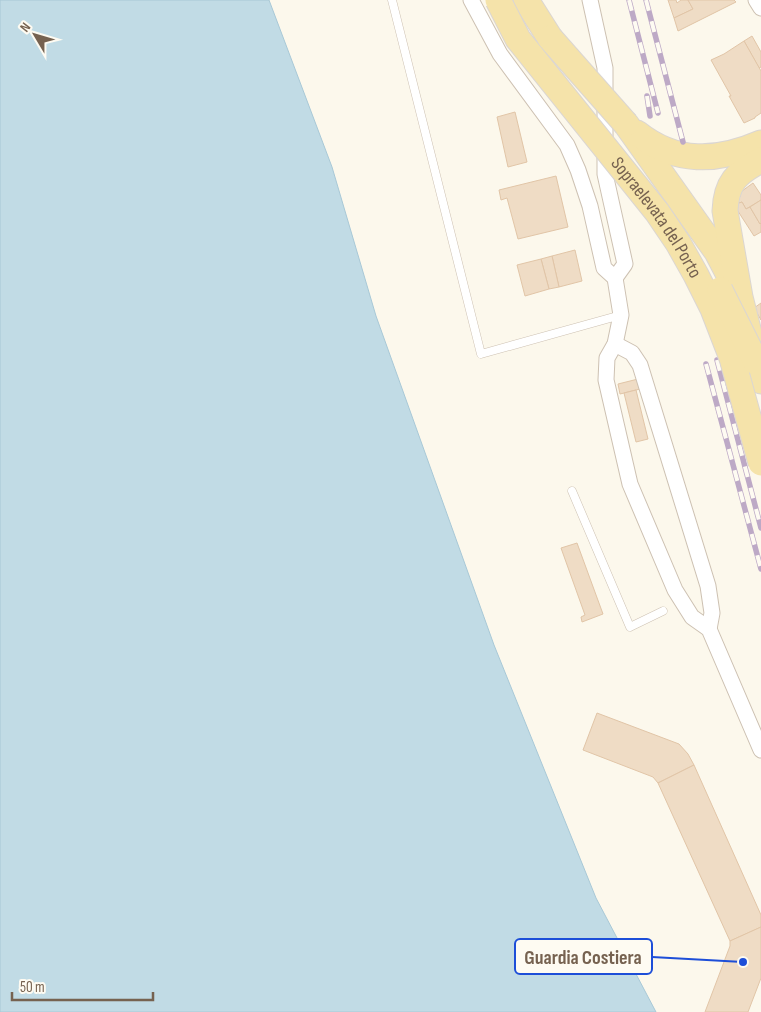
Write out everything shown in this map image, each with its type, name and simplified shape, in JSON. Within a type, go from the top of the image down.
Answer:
[{"type":"main road","name":"Sopraelevata del Porto","points":[[498,0],[518,39],[657,212],[678,243],[713,309],[732,358],[761,464]]},
{"type":"main road","name":"Sopraelevata del Porto","points":[[512,0],[522,22],[542,51],[678,218],[711,272],[736,319],[758,371]]},
{"type":"main road","points":[[526,0],[550,38],[626,124],[717,252],[740,297]]},
{"type":"main road","points":[[626,124],[648,141],[686,156],[720,157],[741,152],[761,143]]},
{"type":"main road","points":[[758,371],[740,297],[725,211],[728,187],[744,170],[761,160]]},
{"type":"street","points":[[471,0],[500,54],[567,145],[578,170],[590,206],[604,268],[614,278],[621,315],[614,344],[607,358],[606,380],[630,484],[675,590],[692,617],[709,629],[761,750]]},
{"type":"street","points":[[590,0],[605,68],[605,174],[625,264],[614,278]]},
{"type":"street","points":[[756,0],[761,8]]},
{"type":"street","points":[[614,344],[632,353],[640,365],[708,586],[712,613],[709,629]]},
{"type":"lane","points":[[392,0],[481,354],[621,315]]},
{"type":"lane","points":[[572,491],[630,627],[662,611]]},
{"type":"water","points":[[0,0],[269,0],[332,167],[376,316],[494,645],[596,898],[656,1012],[0,1012]]},
{"type":"building","points":[[668,0],[676,0],[677,3],[681,0],[688,0],[693,9],[674,18]]},
{"type":"building","points":[[688,0],[734,0],[736,2],[678,31],[674,18],[693,9]]},
{"type":"building","points":[[752,36],[761,52],[761,67],[759,68],[744,41]]},
{"type":"building","points":[[744,41],[761,71],[761,113],[744,123],[711,60]]},
{"type":"building","points":[[515,112],[527,162],[508,167],[497,117]]},
{"type":"building","points":[[556,176],[568,227],[518,239],[507,198],[501,200],[499,190]]},
{"type":"building","points":[[753,183],[761,195],[761,200],[746,209],[742,202],[739,203],[737,199],[740,197],[738,194]]},
{"type":"building","points":[[738,194],[740,197],[737,199],[739,203],[742,202],[746,209],[750,207],[761,223],[761,232],[754,236],[734,205]]},
{"type":"building","points":[[761,200],[761,223],[760,224],[750,207]]},
{"type":"building","points":[[575,250],[582,281],[559,287],[552,256]]},
{"type":"building","points":[[552,256],[559,287],[549,289],[541,259]]},
{"type":"building","points":[[541,259],[549,289],[525,296],[517,265]]},
{"type":"building","points":[[761,303],[761,320],[754,308]]},
{"type":"building","points":[[638,379],[640,389],[620,394],[618,384]]},
{"type":"building","points":[[636,390],[648,439],[636,442],[624,393]]},
{"type":"building","points":[[577,543],[603,614],[582,622],[581,617],[585,615],[561,548]]},
{"type":"building","points":[[597,713],[679,744],[688,754],[694,765],[658,783],[653,777],[583,750]]},
{"type":"building","points":[[694,765],[761,915],[761,927],[730,941],[658,783]]},
{"type":"building","points":[[761,927],[761,978],[748,1012],[705,1012],[730,946],[730,941]]},
{"type":"railway","points":[[629,0],[658,113]]},
{"type":"railway","points":[[646,0],[683,142]]},
{"type":"railway","points":[[647,96],[650,116]]},
{"type":"railway","points":[[717,360],[761,528]]},
{"type":"railway","points":[[706,364],[761,569]]},
{"type":"place","name":"Guardia Costiera","points":[[743,962]]}]
